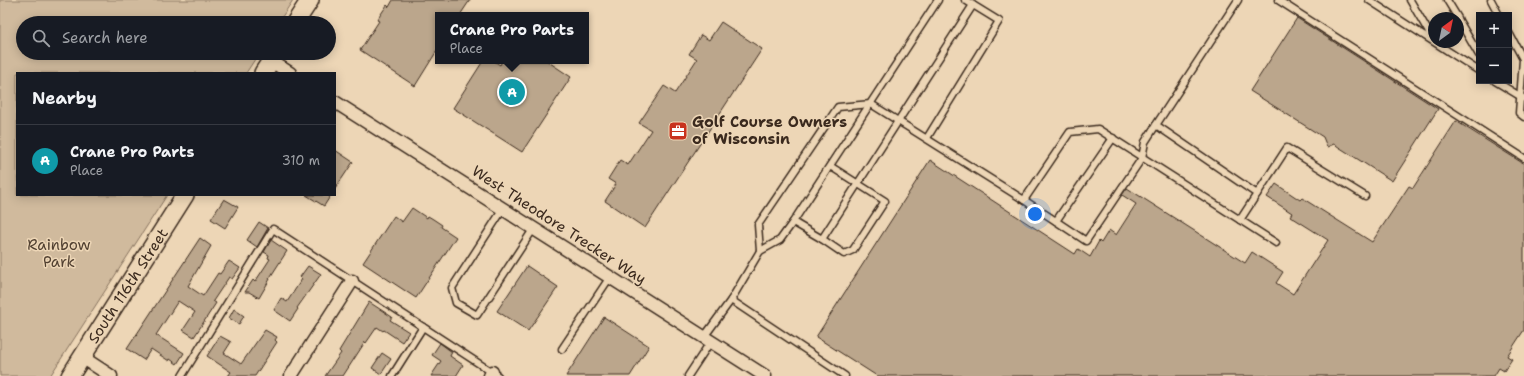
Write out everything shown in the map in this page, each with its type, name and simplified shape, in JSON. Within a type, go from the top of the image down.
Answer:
[{"type":"street","points":[[300,16],[310,0]]},
{"type":"street","points":[[270,62],[288,72]]},
{"type":"street","name":"West Theodore Trecker Way","points":[[336,103],[765,376]]},
{"type":"street","name":"South 116th Street","points":[[70,376],[184,196]]},
{"type":"street","points":[[291,376],[352,281]]},
{"type":"street","points":[[82,357],[112,376]]},
{"type":"lane","points":[[688,376],[707,339],[760,251],[780,240],[793,222],[938,0]]},
{"type":"lane","points":[[927,138],[999,21],[965,0]]},
{"type":"lane","points":[[760,251],[758,225],[838,108],[871,104],[927,138],[1086,241],[1142,158],[1145,142],[1238,0]]},
{"type":"lane","points":[[1278,0],[1524,158]]},
{"type":"lane","points":[[1369,0],[1428,38]]},
{"type":"lane","points":[[1410,0],[1428,30]]},
{"type":"lane","points":[[1447,0],[1454,12]]},
{"type":"lane","points":[[1491,0],[1497,12]]},
{"type":"lane","points":[[822,239],[973,5]]},
{"type":"lane","points":[[1464,29],[1476,50]]},
{"type":"lane","points":[[1512,39],[1523,59],[1522,97],[1518,113],[1524,116]]},
{"type":"lane","points":[[1444,48],[1476,69]]},
{"type":"lane","points":[[1500,84],[1522,97]]},
{"type":"lane","points":[[1156,125],[1257,194]]},
{"type":"lane","points":[[1024,200],[1070,132],[1098,128],[1142,158],[1276,243]]},
{"type":"lane","points":[[1056,222],[1113,138]]},
{"type":"lane","points":[[1240,220],[1287,148],[1365,196]]},
{"type":"lane","points":[[793,222],[844,254],[853,250],[885,201],[830,166]]},
{"type":"lane","points":[[503,209],[452,288],[456,303],[477,315],[534,228]]},
{"type":"lane","points":[[182,376],[273,230],[423,327],[493,375]]},
{"type":"lane","points":[[562,349],[610,277]]},
{"type":"lane","points":[[731,300],[845,376]]},
{"type":"lane","points":[[392,376],[423,327]]},
{"type":"green space","name":"Rainbow Park","points":[[0,0],[293,0],[283,16],[16,16],[16,60],[254,60],[247,72],[16,72],[16,196],[166,196],[50,376],[0,376]]},
{"type":"building","points":[[393,0],[470,0],[462,12],[435,12],[435,54],[415,86],[360,50],[379,21],[377,20],[387,5],[389,7]]},
{"type":"building","points":[[1297,18],[1438,109],[1392,181],[1334,144],[1327,147],[1323,137],[1250,91]]},
{"type":"building","points":[[721,22],[762,49],[645,228],[605,201],[616,184],[608,179],[620,160],[628,165],[651,130],[639,123],[664,86],[675,93],[697,59],[689,54],[701,35],[709,40]]},
{"type":"building","points":[[481,64],[552,64],[571,77],[522,152],[453,108]]},
{"type":"building","points":[[1456,121],[1524,164],[1524,330],[1507,356],[1512,359],[1504,371],[1499,368],[1494,376],[877,376],[816,337],[930,160],[1075,254],[1078,249],[1090,257],[1099,241],[1101,243],[1109,230],[1116,235],[1136,204],[1122,195],[1127,188],[1245,263],[1252,252],[1283,272],[1276,283],[1293,294],[1328,240],[1290,216],[1292,213],[1267,197],[1276,184],[1300,200],[1302,198],[1372,242],[1409,186],[1413,188]]},
{"type":"building","points":[[336,151],[353,162],[336,188]]},
{"type":"building","points":[[308,196],[330,196],[324,206]]},
{"type":"building","points":[[224,199],[238,207],[225,228],[211,219]]},
{"type":"building","points":[[412,208],[427,218],[428,216],[433,219],[442,225],[441,227],[456,237],[416,298],[363,263],[394,216],[402,222]]},
{"type":"building","points":[[259,222],[268,228],[257,247],[247,240]]},
{"type":"building","points":[[200,238],[211,246],[188,286],[203,296],[218,273],[220,274],[229,261],[240,268],[232,279],[229,277],[213,301],[216,303],[194,337],[183,330],[195,312],[178,301],[156,335],[184,353],[177,364],[170,359],[169,361],[151,349],[144,360],[127,349]]},
{"type":"building","points":[[271,240],[287,251],[259,298],[249,292],[245,292],[253,280],[255,282],[270,259],[268,258],[269,255],[264,252]]},
{"type":"building","points":[[308,266],[321,274],[297,308],[298,309],[290,321],[274,310],[281,298],[287,302],[302,279],[300,277]]},
{"type":"building","points":[[527,266],[558,287],[528,331],[497,311]]},
{"type":"building","points":[[369,302],[392,317],[390,320],[409,332],[402,342],[377,327],[366,343],[365,342],[343,376],[325,376],[341,353],[339,351]]},
{"type":"building","points":[[234,309],[244,316],[239,324],[229,318]]},
{"type":"building","points":[[604,317],[649,346],[630,376],[566,376]]},
{"type":"building","points":[[265,330],[277,337],[275,340],[277,342],[255,376],[228,376],[231,372],[207,356],[220,336],[231,342],[224,353],[241,364]]},
{"type":"building","points":[[440,343],[452,352],[450,356],[463,365],[456,376],[431,376],[441,361],[432,355]]},
{"type":"building","points":[[382,353],[391,359],[381,374],[372,368]]},
{"type":"place","name":"Crane Pro Parts","points":[[512,92]]},
{"type":"place","name":"Golf Course Owners of Wisconsin","points":[[678,131]]}]
